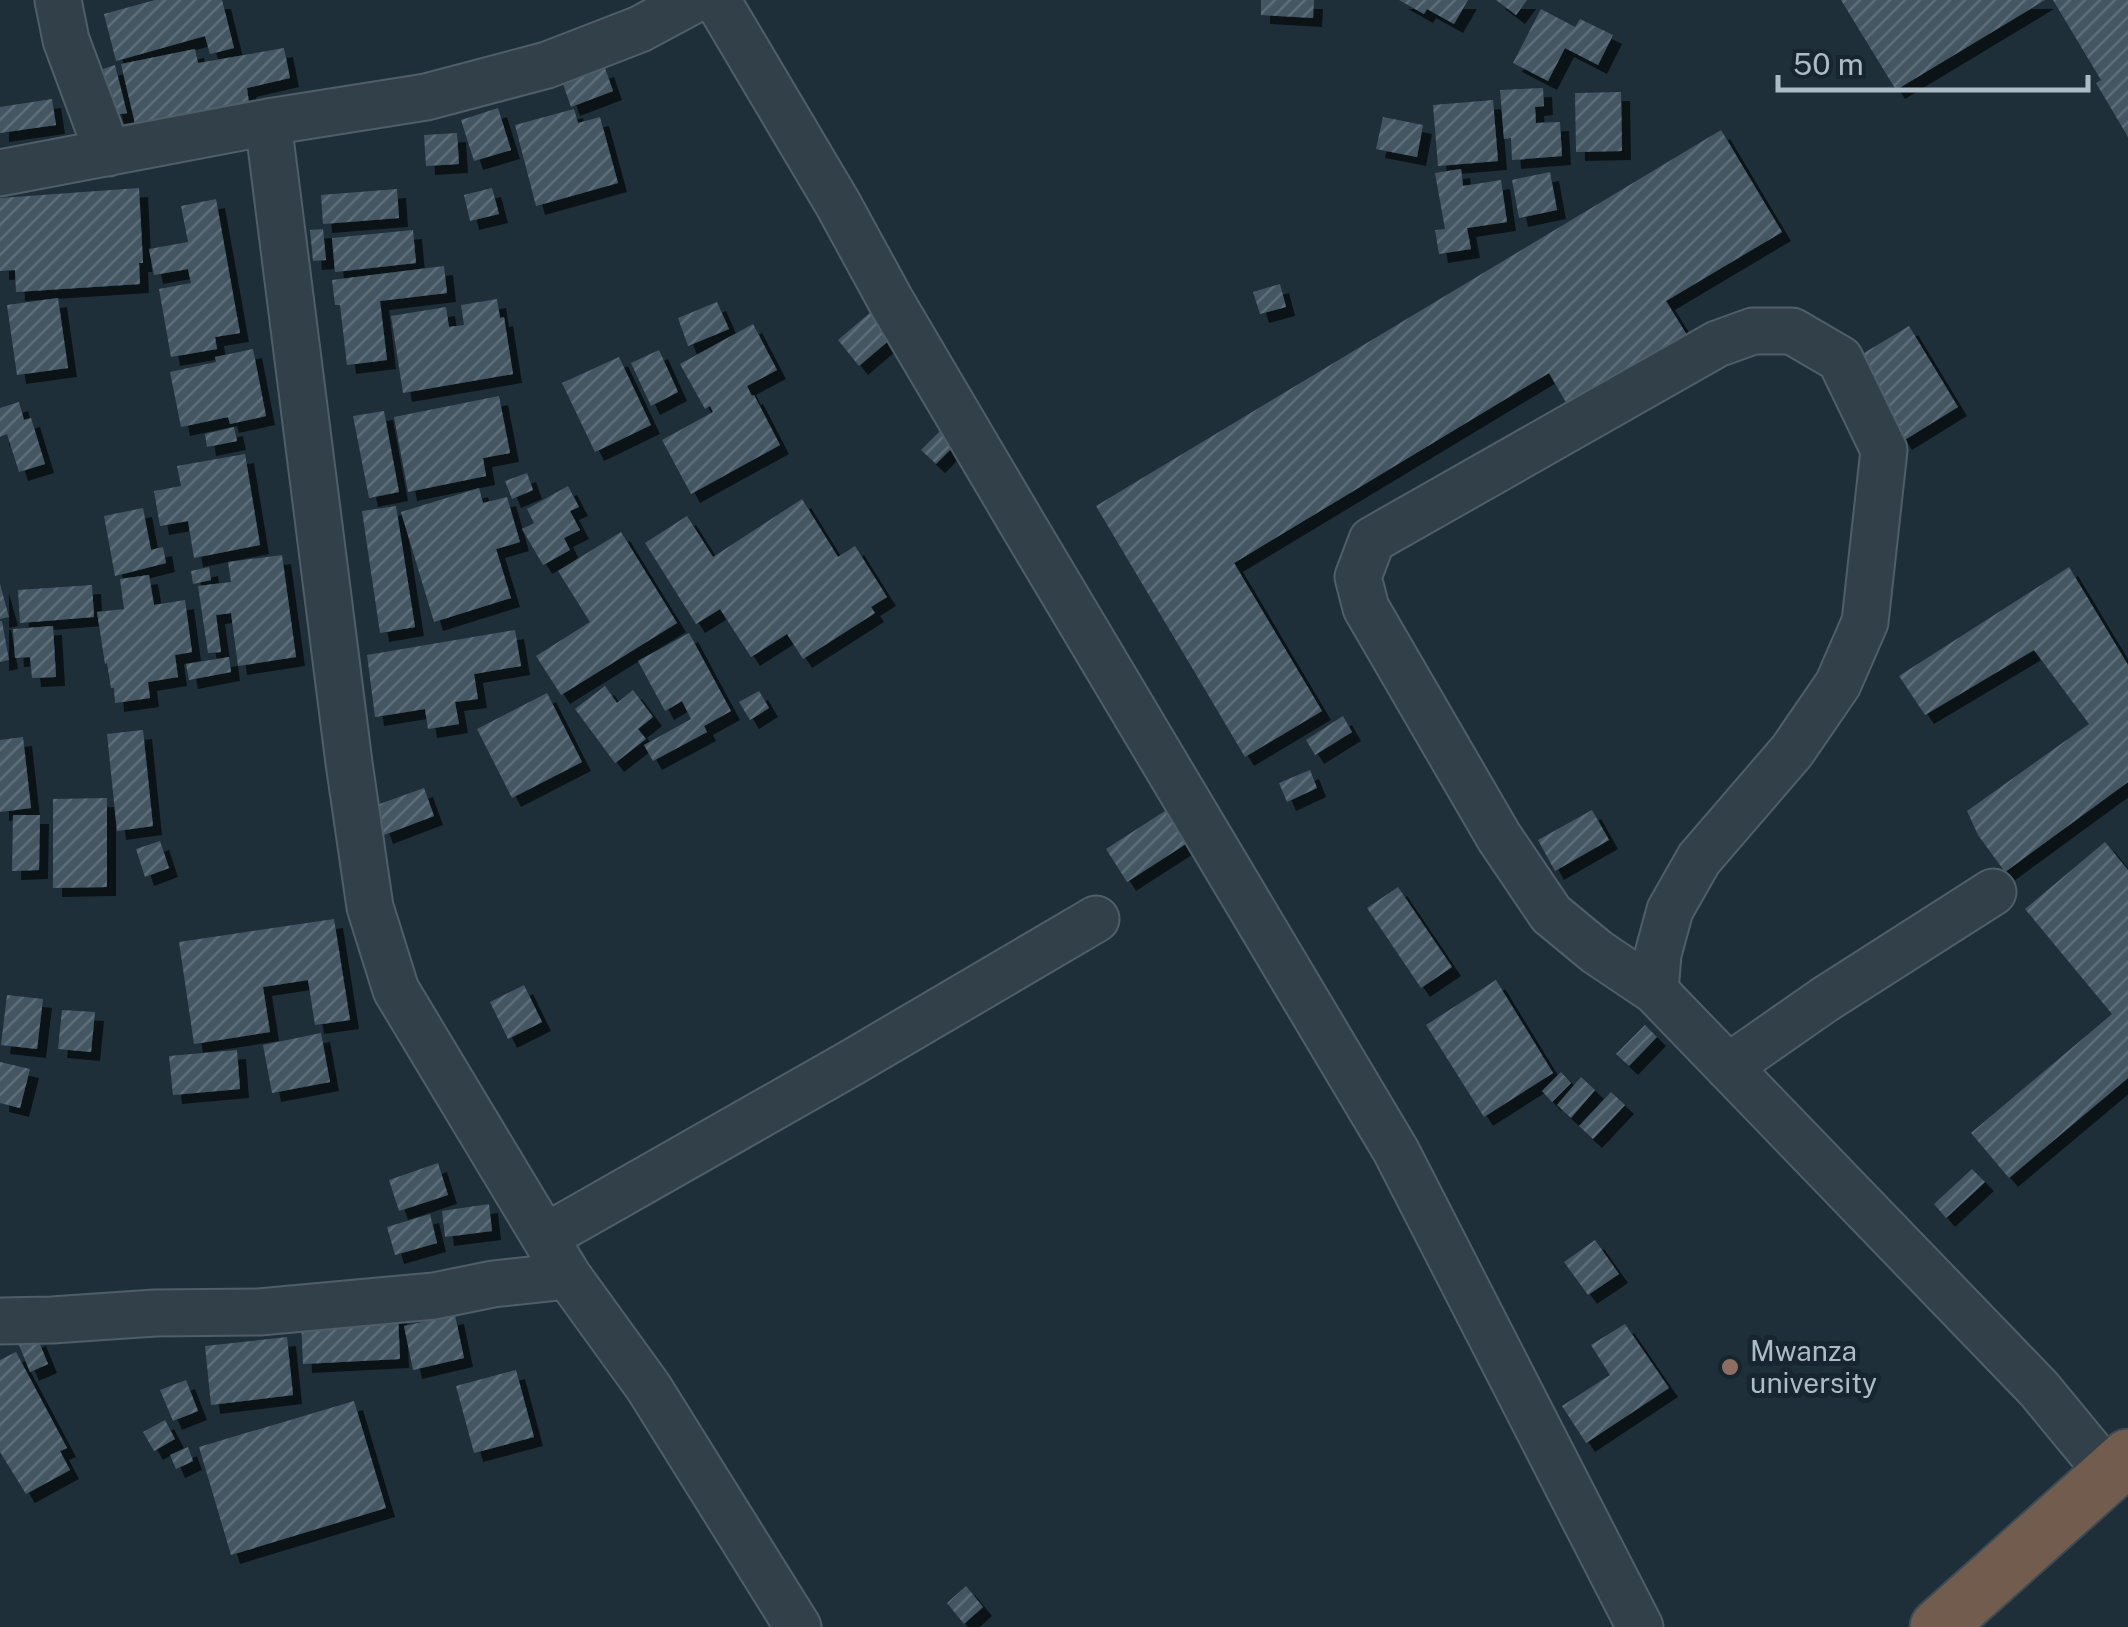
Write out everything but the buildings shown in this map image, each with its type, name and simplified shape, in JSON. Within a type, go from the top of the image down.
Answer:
[{"type":"highway","points":[[1938,1627],[2118,1465]]},
{"type":"street","points":[[58,0],[66,40],[108,153]]},
{"type":"street","points":[[0,173],[268,122],[426,97],[547,66],[640,29],[694,0]]},
{"type":"street","points":[[717,0],[962,423],[1396,1151],[1640,1627]]},
{"type":"street","points":[[268,122],[348,763],[370,907],[396,990],[568,1276],[649,1388],[798,1627]]},
{"type":"street","points":[[1654,991],[1658,954],[1670,910],[1700,859],[1792,751],[1838,684],[1865,622],[1884,450],[1840,359],[1792,331],[1753,332],[1718,344],[1372,540],[1358,577],[1366,608],[1499,836],[1551,914],[1654,991],[2039,1389],[2118,1465]]},
{"type":"street","points":[[1728,1067],[1824,1000],[1994,892]]},
{"type":"street","points":[[545,1238],[1096,919]]},
{"type":"street","points":[[0,1321],[259,1312],[434,1296],[493,1284],[568,1276]]},
{"type":"place","name":"Mwanza university","points":[[1730,1367]]}]
